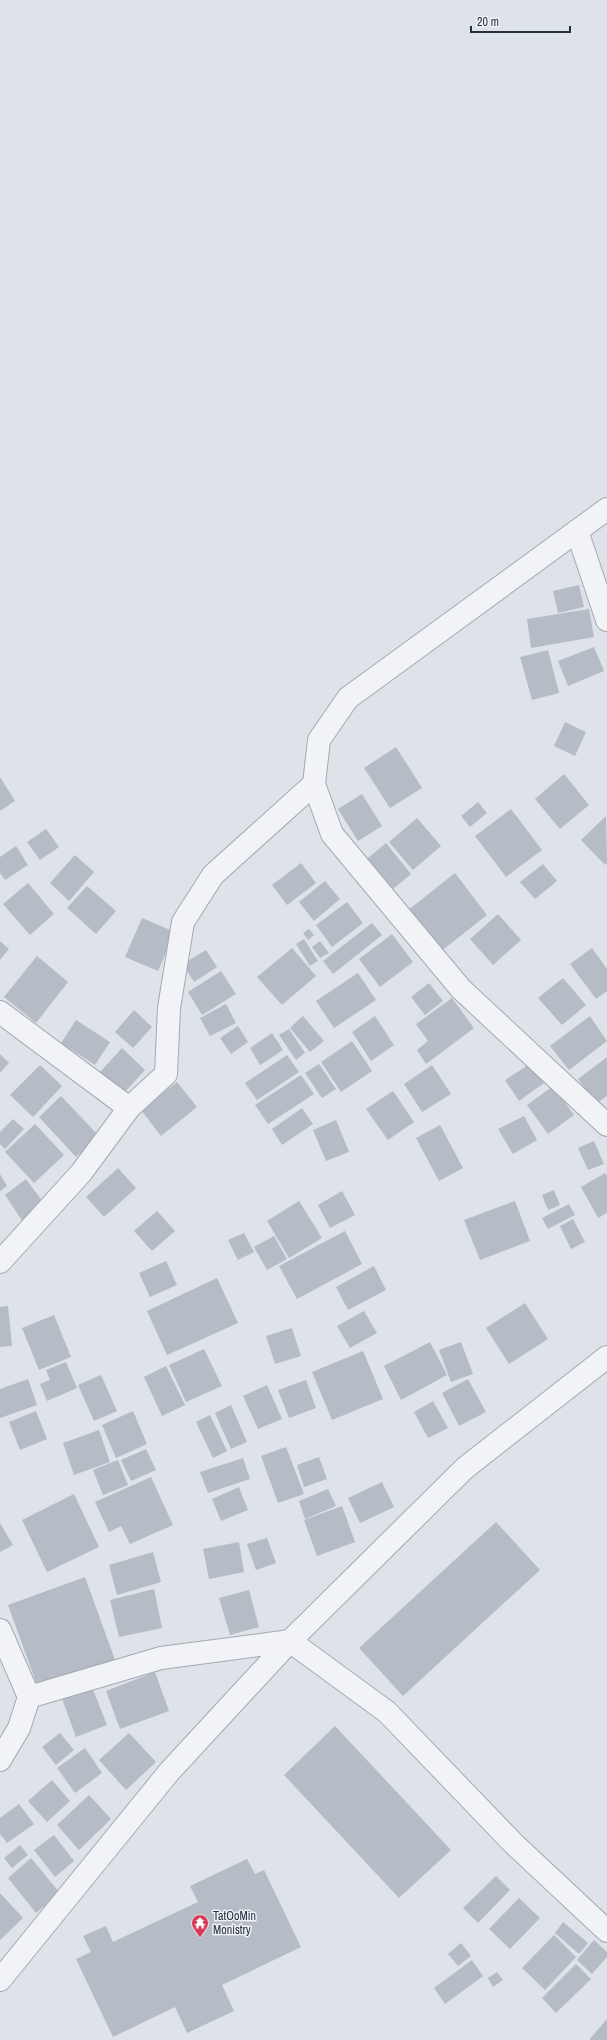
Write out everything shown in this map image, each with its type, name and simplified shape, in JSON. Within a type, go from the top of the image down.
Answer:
[{"type":"street","points":[[607,509],[348,698],[319,740],[314,784],[332,834],[461,989],[607,1125]]},
{"type":"street","points":[[577,531],[607,620]]},
{"type":"street","points":[[0,1262],[81,1173],[130,1108],[166,1074],[170,1008],[183,922],[213,875],[314,784]]},
{"type":"street","points":[[0,1012],[130,1108]]},
{"type":"street","points":[[0,1980],[169,1772],[290,1641],[465,1468],[607,1357]]},
{"type":"street","points":[[0,1630],[29,1698],[19,1728],[0,1760]]},
{"type":"street","points":[[29,1698],[161,1658],[290,1641],[387,1712],[514,1844],[607,1931]]},
{"type":"building","points":[[579,585],[584,607],[558,613],[553,591]]},
{"type":"building","points":[[589,609],[594,637],[531,648],[527,619]]},
{"type":"building","points":[[594,647],[604,671],[568,686],[558,661]]},
{"type":"building","points":[[548,650],[559,693],[532,700],[520,657]]},
{"type":"building","points":[[565,722],[586,732],[575,756],[554,746]]},
{"type":"building","points":[[396,747],[422,788],[390,808],[364,768]]},
{"type":"building","points":[[564,774],[589,805],[560,829],[535,799]]},
{"type":"building","points":[[0,777],[15,801],[0,811]]},
{"type":"building","points":[[362,794],[382,826],[358,841],[338,809]]},
{"type":"building","points":[[478,802],[487,813],[470,827],[461,816]]},
{"type":"building","points":[[511,809],[542,850],[506,877],[475,836]]},
{"type":"building","points":[[606,816],[607,863],[605,865],[581,840]]},
{"type":"building","points":[[417,818],[441,846],[413,870],[389,842]]},
{"type":"building","points":[[46,829],[59,847],[40,860],[27,842]]},
{"type":"building","points":[[386,843],[411,874],[387,894],[362,863]]},
{"type":"building","points":[[16,846],[28,865],[5,880],[0,873],[0,857]]},
{"type":"building","points":[[75,855],[94,872],[69,901],[50,883]]},
{"type":"building","points":[[301,863],[316,883],[287,905],[272,885]]},
{"type":"building","points":[[543,864],[557,881],[535,899],[520,882]]},
{"type":"building","points":[[455,873],[487,915],[440,952],[407,911]]},
{"type":"building","points":[[325,881],[340,899],[314,921],[299,902]]},
{"type":"building","points":[[28,883],[54,914],[30,935],[3,904]]},
{"type":"building","points":[[87,886],[116,911],[96,934],[67,908]]},
{"type":"building","points":[[347,902],[363,923],[332,947],[316,925]]},
{"type":"building","points":[[498,914],[521,940],[493,965],[470,939]]},
{"type":"building","points":[[142,918],[175,932],[158,971],[125,957]]},
{"type":"building","points":[[372,923],[382,935],[333,974],[323,961]]},
{"type":"building","points":[[309,929],[314,935],[308,940],[303,933]]},
{"type":"building","points":[[392,934],[413,962],[380,987],[359,959]]},
{"type":"building","points":[[304,939],[318,961],[310,966],[296,944]]},
{"type":"building","points":[[0,941],[9,949],[0,960]]},
{"type":"building","points":[[320,941],[329,953],[320,958],[312,947]]},
{"type":"building","points":[[292,948],[316,976],[282,1005],[257,977]]},
{"type":"building","points":[[592,948],[607,969],[607,991],[596,999],[570,964]]},
{"type":"building","points":[[206,950],[217,967],[194,982],[183,964]]},
{"type":"building","points":[[37,956],[68,982],[36,1023],[4,997]]},
{"type":"building","points":[[221,971],[236,994],[202,1015],[188,992]]},
{"type":"building","points":[[358,973],[376,1000],[334,1028],[316,1001]]},
{"type":"building","points":[[563,978],[586,1005],[562,1025],[538,998]]},
{"type":"building","points":[[429,983],[443,1001],[425,1015],[411,997]]},
{"type":"building","points":[[452,998],[474,1028],[426,1064],[417,1050],[428,1041],[416,1024]]},
{"type":"building","points":[[226,1004],[236,1023],[210,1036],[200,1018]]},
{"type":"building","points":[[134,1010],[152,1027],[133,1048],[115,1032]]},
{"type":"building","points":[[303,1016],[324,1041],[310,1052],[290,1028]]},
{"type":"building","points":[[375,1016],[394,1045],[371,1061],[352,1032]]},
{"type":"building","points":[[590,1016],[607,1041],[569,1070],[550,1046]]},
{"type":"building","points":[[76,1020],[110,1042],[95,1065],[61,1043]]},
{"type":"building","points":[[238,1026],[248,1042],[231,1054],[220,1038]]},
{"type":"building","points":[[289,1029],[305,1053],[296,1060],[279,1035]]},
{"type":"building","points":[[272,1033],[283,1050],[260,1065],[250,1048]]},
{"type":"building","points":[[352,1041],[372,1071],[341,1092],[321,1062]]},
{"type":"building","points":[[122,1048],[145,1070],[123,1094],[100,1072]]},
{"type":"building","points":[[0,1054],[9,1063],[0,1073]]},
{"type":"building","points":[[287,1055],[299,1072],[257,1100],[245,1083]]},
{"type":"building","points":[[607,1057],[607,1096],[596,1104],[578,1079]]},
{"type":"building","points":[[319,1064],[336,1089],[322,1098],[305,1073]]},
{"type":"building","points":[[530,1064],[544,1083],[519,1101],[505,1080]]},
{"type":"building","points":[[40,1065],[62,1086],[33,1117],[10,1095]]},
{"type":"building","points":[[432,1065],[451,1094],[422,1112],[404,1084]]},
{"type":"building","points":[[301,1075],[314,1094],[268,1124],[255,1105]]},
{"type":"building","points":[[177,1082],[197,1107],[161,1136],[141,1110]]},
{"type":"building","points":[[553,1086],[574,1115],[548,1134],[527,1105]]},
{"type":"building","points":[[393,1091],[414,1122],[388,1140],[366,1109]]},
{"type":"building","points":[[61,1096],[99,1136],[76,1157],[39,1117]]},
{"type":"building","points":[[302,1108],[313,1124],[282,1145],[272,1129]]},
{"type":"building","points":[[524,1116],[537,1140],[513,1154],[498,1129]]},
{"type":"building","points":[[13,1119],[24,1129],[5,1149],[0,1144],[0,1132]]},
{"type":"building","points":[[336,1120],[349,1152],[326,1161],[313,1130]]},
{"type":"building","points":[[35,1124],[64,1155],[34,1183],[5,1152]]},
{"type":"building","points":[[440,1125],[463,1168],[439,1181],[416,1138]]},
{"type":"building","points":[[594,1141],[604,1164],[588,1170],[578,1148]]},
{"type":"building","points":[[118,1168],[136,1188],[104,1217],[86,1197]]},
{"type":"building","points":[[605,1173],[607,1176],[607,1213],[598,1218],[581,1187]]},
{"type":"building","points":[[0,1174],[7,1186],[0,1191]]},
{"type":"building","points":[[26,1179],[46,1206],[23,1222],[5,1195]]},
{"type":"building","points":[[554,1190],[560,1205],[548,1210],[542,1195]]},
{"type":"building","points":[[342,1191],[355,1215],[330,1228],[318,1205]]},
{"type":"building","points":[[299,1201],[322,1238],[289,1258],[267,1221]]},
{"type":"building","points":[[515,1201],[530,1241],[480,1260],[464,1220]]},
{"type":"building","points":[[569,1204],[575,1215],[548,1229],[542,1218]]},
{"type":"building","points":[[157,1211],[175,1231],[152,1251],[134,1231]]},
{"type":"building","points":[[573,1219],[585,1242],[571,1249],[560,1226]]},
{"type":"building","points":[[345,1231],[362,1264],[297,1299],[279,1266]]},
{"type":"building","points":[[244,1233],[254,1252],[238,1260],[228,1240]]},
{"type":"building","points":[[274,1236],[287,1259],[267,1270],[254,1247]]},
{"type":"building","points":[[166,1261],[177,1285],[150,1297],[139,1273]]},
{"type":"building","points":[[374,1266],[386,1290],[348,1310],[336,1287]]},
{"type":"building","points":[[217,1278],[238,1323],[167,1355],[147,1311]]},
{"type":"building","points":[[525,1303],[548,1339],[509,1364],[486,1328]]},
{"type":"building","points":[[8,1306],[12,1346],[0,1347],[0,1307]]},
{"type":"building","points":[[364,1311],[377,1333],[350,1348],[337,1326]]},
{"type":"building","points":[[54,1315],[71,1357],[39,1370],[22,1328]]},
{"type":"building","points":[[292,1328],[301,1356],[275,1364],[266,1336]]},
{"type":"building","points":[[430,1342],[447,1375],[401,1400],[384,1366]]},
{"type":"building","points":[[461,1342],[473,1374],[451,1382],[439,1350]]},
{"type":"building","points":[[204,1349],[222,1386],[186,1402],[169,1365]]},
{"type":"building","points":[[363,1351],[383,1399],[332,1420],[312,1372]]},
{"type":"building","points":[[66,1362],[77,1388],[47,1401],[40,1384],[50,1380],[46,1370]]},
{"type":"building","points":[[166,1366],[185,1405],[162,1416],[144,1377]]},
{"type":"building","points":[[101,1375],[117,1411],[94,1421],[78,1385]]},
{"type":"building","points":[[28,1379],[37,1405],[0,1418],[0,1389]]},
{"type":"building","points":[[468,1379],[486,1412],[459,1426],[442,1393]]},
{"type":"building","points":[[306,1380],[316,1408],[289,1418],[278,1390]]},
{"type":"building","points":[[267,1385],[282,1419],[258,1429],[243,1396]]},
{"type":"building","points":[[433,1401],[448,1428],[428,1438],[414,1412]]},
{"type":"building","points":[[231,1405],[247,1442],[231,1449],[215,1413]]},
{"type":"building","points":[[36,1411],[47,1439],[20,1450],[9,1422]]},
{"type":"building","points":[[133,1411],[147,1444],[116,1458],[102,1425]]},
{"type":"building","points":[[210,1415],[227,1451],[213,1458],[196,1422]]},
{"type":"building","points":[[99,1430],[110,1462],[74,1475],[63,1443]]},
{"type":"building","points":[[286,1447],[304,1494],[278,1503],[261,1456]]},
{"type":"building","points":[[146,1449],[156,1470],[131,1481],[121,1460]]},
{"type":"building","points":[[319,1457],[327,1479],[304,1487],[297,1465]]},
{"type":"building","points":[[243,1458],[250,1479],[208,1493],[200,1472]]},
{"type":"building","points":[[118,1460],[128,1485],[103,1495],[93,1470]]},
{"type":"building","points":[[151,1477],[173,1525],[130,1544],[121,1526],[109,1532],[95,1502]]},
{"type":"building","points":[[382,1482],[394,1507],[360,1523],[348,1498]]},
{"type":"building","points":[[239,1487],[248,1510],[221,1521],[212,1499]]},
{"type":"building","points":[[328,1489],[336,1506],[305,1519],[299,1501]]},
{"type":"building","points":[[74,1494],[99,1547],[47,1572],[22,1520]]},
{"type":"building","points":[[342,1506],[355,1542],[317,1556],[304,1520]]},
{"type":"building","points":[[496,1522],[540,1570],[403,1696],[359,1648]]},
{"type":"building","points":[[0,1523],[13,1545],[0,1552]]},
{"type":"building","points":[[267,1538],[276,1563],[256,1570],[247,1544]]},
{"type":"building","points":[[239,1542],[244,1572],[209,1579],[203,1549]]},
{"type":"building","points":[[153,1552],[161,1582],[117,1595],[109,1565]]},
{"type":"building","points":[[85,1577],[115,1660],[38,1688],[8,1605]]},
{"type":"building","points":[[154,1589],[162,1628],[119,1637],[110,1600]]},
{"type":"building","points":[[249,1590],[259,1627],[230,1635],[219,1598]]},
{"type":"building","points":[[155,1672],[169,1711],[120,1729],[106,1691]]},
{"type":"building","points":[[90,1682],[107,1725],[76,1737],[60,1693]]},
{"type":"building","points":[[335,1726],[451,1850],[399,1898],[284,1775]]},
{"type":"building","points":[[60,1733],[74,1750],[56,1765],[42,1747]]},
{"type":"building","points":[[129,1733],[156,1762],[126,1790],[99,1760]]},
{"type":"building","points":[[85,1748],[102,1773],[75,1793],[57,1768]]},
{"type":"building","points":[[52,1780],[70,1801],[47,1822],[28,1801]]},
{"type":"building","points":[[89,1795],[111,1819],[79,1850],[57,1825]]},
{"type":"building","points":[[19,1804],[34,1824],[7,1843],[0,1834],[0,1818]]},
{"type":"building","points":[[54,1835],[74,1861],[55,1877],[34,1850]]},
{"type":"building","points":[[20,1845],[28,1855],[12,1868],[4,1858]]},
{"type":"building","points":[[31,1858],[60,1893],[36,1913],[8,1878]]},
{"type":"building","points":[[247,1859],[255,1874],[264,1870],[301,1947],[222,1985],[234,2011],[187,2033],[175,2007],[113,2037],[76,1959],[91,1952],[83,1936],[106,1926],[113,1942],[198,1902],[190,1886]]},
{"type":"building","points":[[496,1876],[510,1890],[478,1923],[463,1908]]},
{"type":"building","points":[[0,1893],[23,1918],[0,1940]]},
{"type":"building","points":[[519,1898],[540,1918],[510,1949],[489,1929]]},
{"type":"building","points":[[563,1922],[588,1943],[579,1954],[555,1933]]},
{"type":"building","points":[[554,1935],[576,1957],[545,1990],[522,1968]]},
{"type":"building","points":[[594,1940],[607,1952],[607,1957],[592,1974],[577,1960]]},
{"type":"building","points":[[461,1943],[471,1956],[458,1966],[448,1954]]},
{"type":"building","points":[[472,1960],[483,1976],[445,2004],[434,1988]]},
{"type":"building","points":[[576,1964],[591,1979],[556,2013],[542,1998]]},
{"type":"building","points":[[497,1972],[503,1980],[493,1987],[488,1978]]},
{"type":"building","points":[[607,2019],[607,2040],[589,2040]]},
{"type":"place","name":"TatOoMin Monistry","points":[[200,1938]]}]
